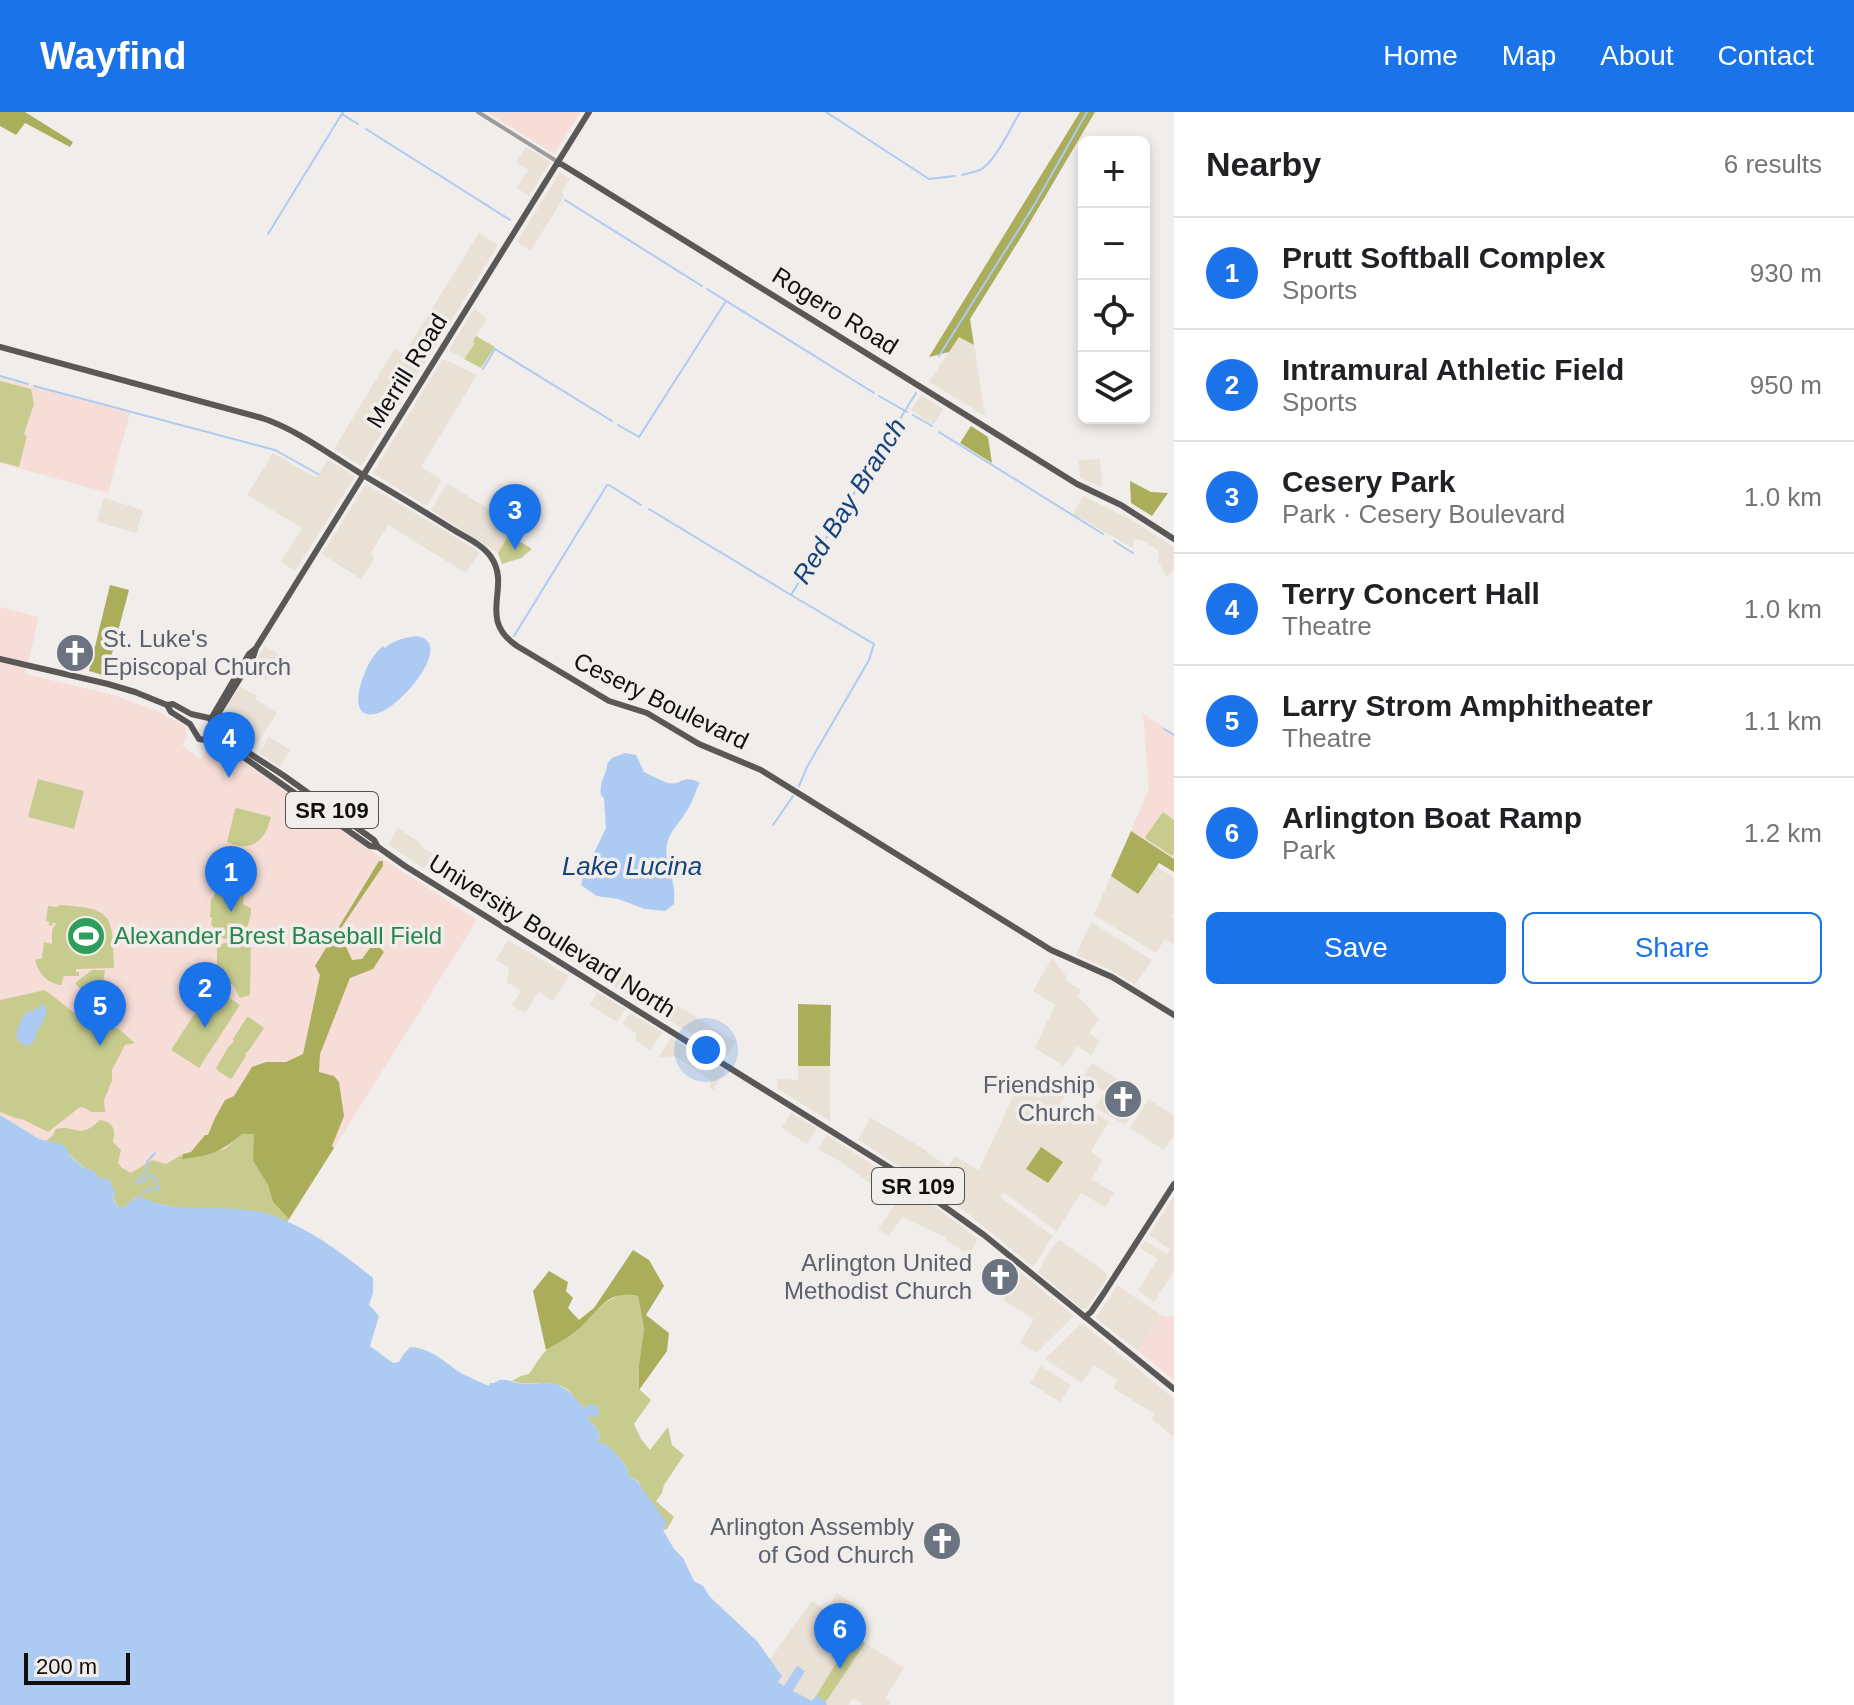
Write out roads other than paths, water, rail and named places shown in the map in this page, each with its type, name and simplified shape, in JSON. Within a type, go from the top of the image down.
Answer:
[{"type":"main road","name":"Merrill Road","points":[[210,738],[216,728],[218,714],[256,648],[589,112]]},
{"type":"main road","name":"Rogero Road","points":[[558,162],[1077,484],[1121,505],[1174,539]]},
{"type":"main road","name":"Cesery Boulevard","points":[[0,347],[270,421],[292,431],[486,551],[497,570],[495,610],[498,623],[505,636],[517,646],[609,701],[647,713],[699,744],[761,770],[1051,950],[1112,977],[1174,1015]]},
{"type":"main road","name":"Merrill Road","points":[[202,721],[215,710],[249,654],[256,648]]},
{"type":"main road","name":"University Boulevard North","points":[[0,659],[119,687],[168,707],[187,721],[202,721]]},
{"type":"main road","name":"University Boulevard North","points":[[168,707],[173,704],[202,721]]},
{"type":"main road","name":"SR 109","points":[[216,728],[212,723],[202,721],[200,737],[220,740],[232,749]]},
{"type":"main road","name":"University Boulevard North","points":[[202,721],[195,736],[200,740],[217,742],[232,749],[374,840],[378,847],[443,890],[892,1169],[963,1219],[1174,1389]]},
{"type":"main road","name":"University Boulevard North","points":[[216,728],[224,737],[283,775],[326,810]]},
{"type":"main road","points":[[1085,1317],[1090,1314],[1174,1184]]},
{"type":"street","name":"Rogero Road","points":[[478,112],[558,162]]},
{"type":"water","points":[[416,636],[427,641],[430,650],[428,662],[420,675],[410,689],[386,710],[366,714],[358,703],[364,675],[372,658],[383,646],[385,648],[399,640]]},
{"type":"water","name":"Lake Lucina","points":[[625,753],[636,755],[644,772],[665,782],[690,779],[700,783],[667,843],[674,904],[665,911],[597,896],[581,885],[606,828],[601,790],[607,764],[612,758]]},
{"type":"water","points":[[43,1004],[46,1016],[34,1040],[30,1045],[23,1044],[17,1040],[22,1019],[26,1012]]},
{"type":"water","points":[[0,1115],[39,1139],[61,1144],[86,1169],[93,1170],[99,1178],[109,1179],[115,1193],[113,1199],[119,1207],[125,1207],[135,1197],[171,1206],[251,1210],[288,1222],[326,1243],[373,1278],[369,1305],[379,1316],[370,1346],[393,1363],[399,1362],[410,1347],[417,1348],[430,1352],[489,1386],[498,1380],[524,1384],[552,1383],[565,1389],[585,1408],[589,1404],[597,1406],[600,1417],[590,1416],[588,1419],[598,1430],[600,1437],[597,1441],[618,1456],[629,1476],[637,1481],[667,1523],[663,1530],[683,1558],[694,1581],[703,1586],[710,1597],[757,1641],[782,1676],[778,1682],[784,1686],[797,1666],[805,1671],[793,1691],[812,1701],[817,1694],[827,1705],[0,1705]]},
{"type":"waterway","points":[[268,234],[343,112]]},
{"type":"waterway","points":[[826,112],[929,179],[955,176]]},
{"type":"waterway","points":[[962,175],[986,166],[1020,112]]},
{"type":"waterway","name":"Red Bay Branch","points":[[939,356],[1036,202],[1087,112]]},
{"type":"waterway","points":[[342,114],[358,124]]},
{"type":"waterway","points":[[366,129],[510,220]]},
{"type":"waterway","points":[[565,200],[702,286]]},
{"type":"waterway","points":[[707,289],[874,393]]},
{"type":"waterway","points":[[618,425],[639,437],[726,301]]},
{"type":"waterway","points":[[483,369],[495,349],[612,421]]},
{"type":"waterway","points":[[0,376],[28,384]]},
{"type":"waterway","points":[[34,386],[275,450],[318,474]]},
{"type":"waterway","name":"Red Bay Branch","points":[[799,786],[869,660],[874,644],[791,595],[916,393]]},
{"type":"waterway","points":[[879,396],[907,412]]},
{"type":"waterway","points":[[913,415],[932,426]]},
{"type":"waterway","points":[[939,432],[1103,534]]},
{"type":"waterway","points":[[514,636],[607,485],[641,505]]},
{"type":"waterway","points":[[649,509],[791,595]]},
{"type":"waterway","points":[[1114,541],[1133,553]]},
{"type":"waterway","points":[[1164,729],[1174,735]]},
{"type":"waterway","points":[[773,825],[793,796]]},
{"type":"waterway","points":[[139,1198],[149,1188],[159,1189],[151,1175],[142,1183],[137,1181],[146,1172],[147,1162],[155,1153]]},
{"type":"place","name":"Cesery Park","points":[[515,550]]},
{"type":"place","name":"St. Luke's Episcopal Church","points":[[75,653]]},
{"type":"place","name":"Terry Concert Hall","points":[[229,778]]},
{"type":"place","name":"Prutt Softball Complex","points":[[231,912]]},
{"type":"place","name":"Alexander Brest Baseball Field","points":[[86,936]]},
{"type":"place","name":"Intramural Athletic Field","points":[[205,1028]]},
{"type":"place","name":"Larry Strom Amphitheater","points":[[100,1046]]},
{"type":"place","name":"Friendship Church","points":[[1123,1099]]},
{"type":"place","name":"Arlington United Methodist Church","points":[[1000,1277]]},
{"type":"place","name":"Arlington Assembly of God Church","points":[[942,1541]]},
{"type":"place","name":"Arlington Boat Ramp","points":[[840,1669]]}]
